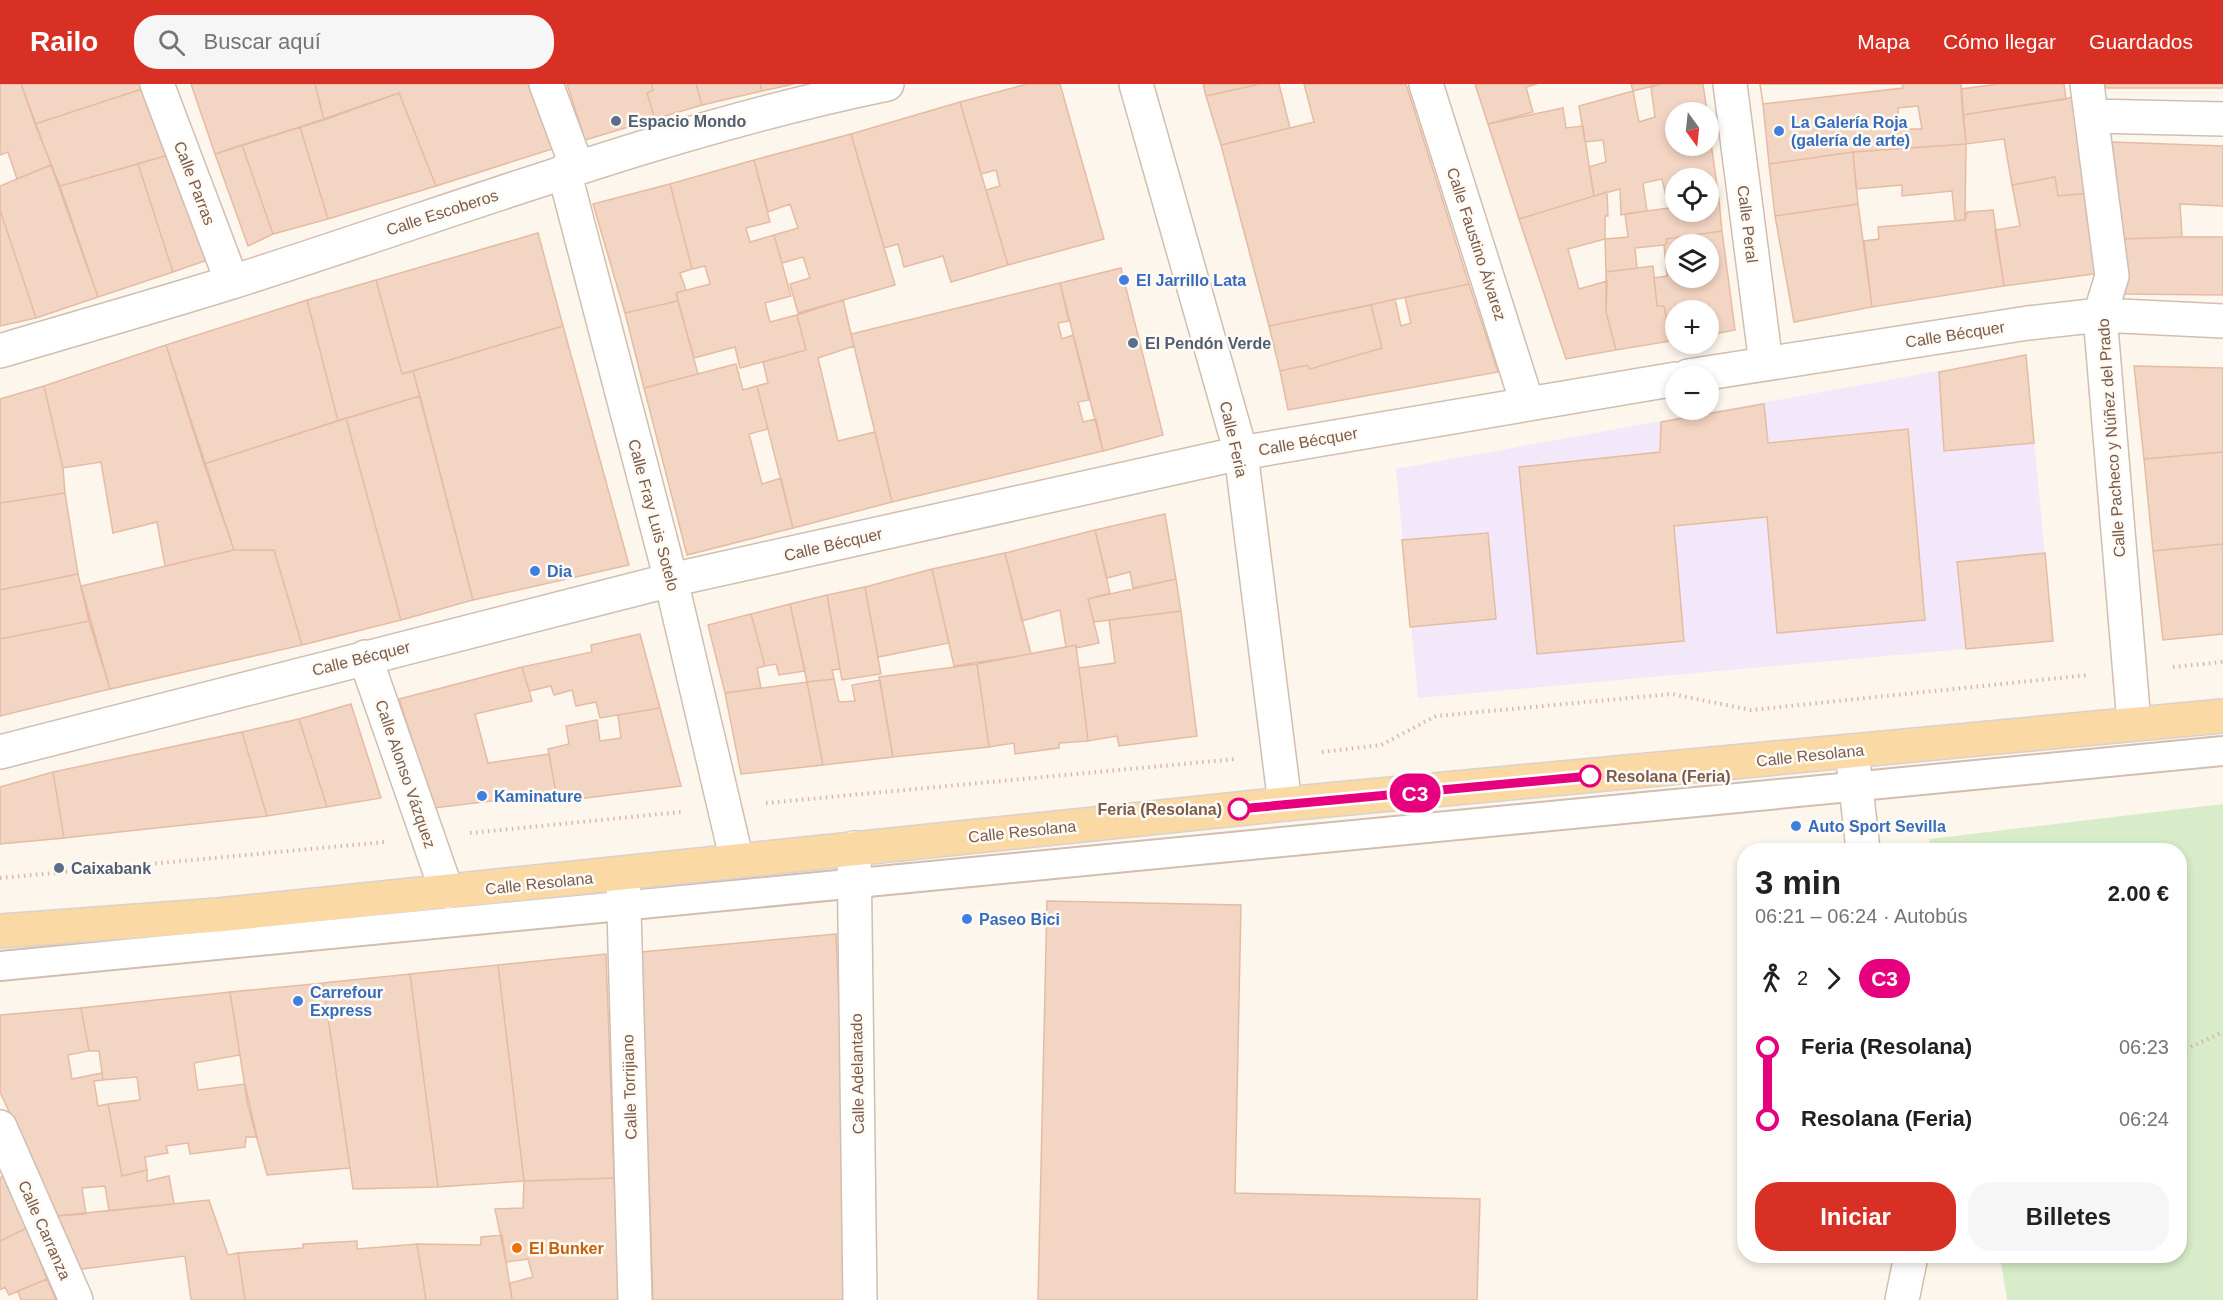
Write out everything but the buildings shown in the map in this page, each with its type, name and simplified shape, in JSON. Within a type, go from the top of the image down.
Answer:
[{"type":"main road","name":"Calle Resolana","points":[[0,931],[218,915],[447,892],[623,890],[737,861],[854,848],[1285,804],[2223,716]]},
{"type":"street","name":"Calle Parras","points":[[157,84],[232,282]]},
{"type":"street","name":"Calle Fray Luis Sotelo","points":[[546,84],[570,169],[737,861]]},
{"type":"street","name":"Calle Escoberos","points":[[0,351],[232,282],[570,169],[839,89],[887,84]]},
{"type":"street","name":"Calle Feria","points":[[1136,84],[1241,453],[1285,804]]},
{"type":"street","name":"Calle Faustino Álvarez","points":[[1426,84],[1527,403]]},
{"type":"street","name":"Calle Peral","points":[[1730,84],[1766,363]]},
{"type":"street","name":"Calle Pacheco y Núñez del Prado","points":[[2087,84],[2112,276],[2100,315],[2134,723]]},
{"type":"street","points":[[2092,116],[2223,119]]},
{"type":"street","name":"Calle Bécquer","points":[[1719,371],[2028,323],[2100,315],[2223,321]]},
{"type":"street","name":"Calle Bécquer","points":[[0,752],[671,580],[1241,453],[1665,381]]},
{"type":"street","name":"Calle Alonso Vázquez","points":[[365,657],[447,892]]},
{"type":"street","points":[[1852,751],[1862,843]]},
{"type":"street","name":"Calle Adelantado","points":[[854,848],[860,1300]]},
{"type":"street","name":"Calle Torrijiano","points":[[623,890],[635,1300]]},
{"type":"street","name":"Calle Carranza","points":[[0,1127],[76,1300]]},
{"type":"street","points":[[1902,1300],[1910,1263]]},
{"type":"lane","name":"Calle Resolana","points":[[0,966],[623,890],[855,883],[2223,751]]},
{"type":"path","points":[[1324,752],[1381,745],[1436,716],[1448,714],[1672,694],[1751,710],[2223,662]]},
{"type":"path","points":[[761,804],[1226,760]]},
{"type":"path","points":[[466,834],[687,811]]},
{"type":"path","points":[[0,878],[385,842]]},
{"type":"path","points":[[2187,1049],[2223,1032]]},
{"type":"shaded area","points":[[2026,355],[2053,641],[1418,698],[1396,469],[1667,420],[1719,420],[1719,411]]},
{"type":"green space","points":[[2223,804],[2223,1300],[2007,1300],[2001,1263],[2187,1263],[2187,843],[1930,843],[1929,839]]},
{"type":"bus line","name":"C3","points":[[1239,809],[1590,776]]},
{"type":"place","name":"Espacio Mondo","points":[[616,121]]},
{"type":"place","name":"La Galería Roja (galería de arte)","points":[[1779,131]]},
{"type":"place","name":"El Jarrillo Lata","points":[[1124,280]]},
{"type":"place","name":"El Pendón Verde","points":[[1133,343]]},
{"type":"place","name":"Dia","points":[[535,571]]},
{"type":"place","name":"Resolana (Feria)","points":[[1590,776]]},
{"type":"place","name":"Kaminature","points":[[482,796]]},
{"type":"place","name":"Feria (Resolana)","points":[[1239,809]]},
{"type":"place","name":"Auto Sport Sevilla","points":[[1796,826]]},
{"type":"place","name":"Caixabank","points":[[59,868]]},
{"type":"place","name":"Paseo Bici","points":[[967,919]]},
{"type":"place","name":"Carrefour Express","points":[[298,1001]]},
{"type":"place","name":"El Bunker","points":[[517,1248]]}]
